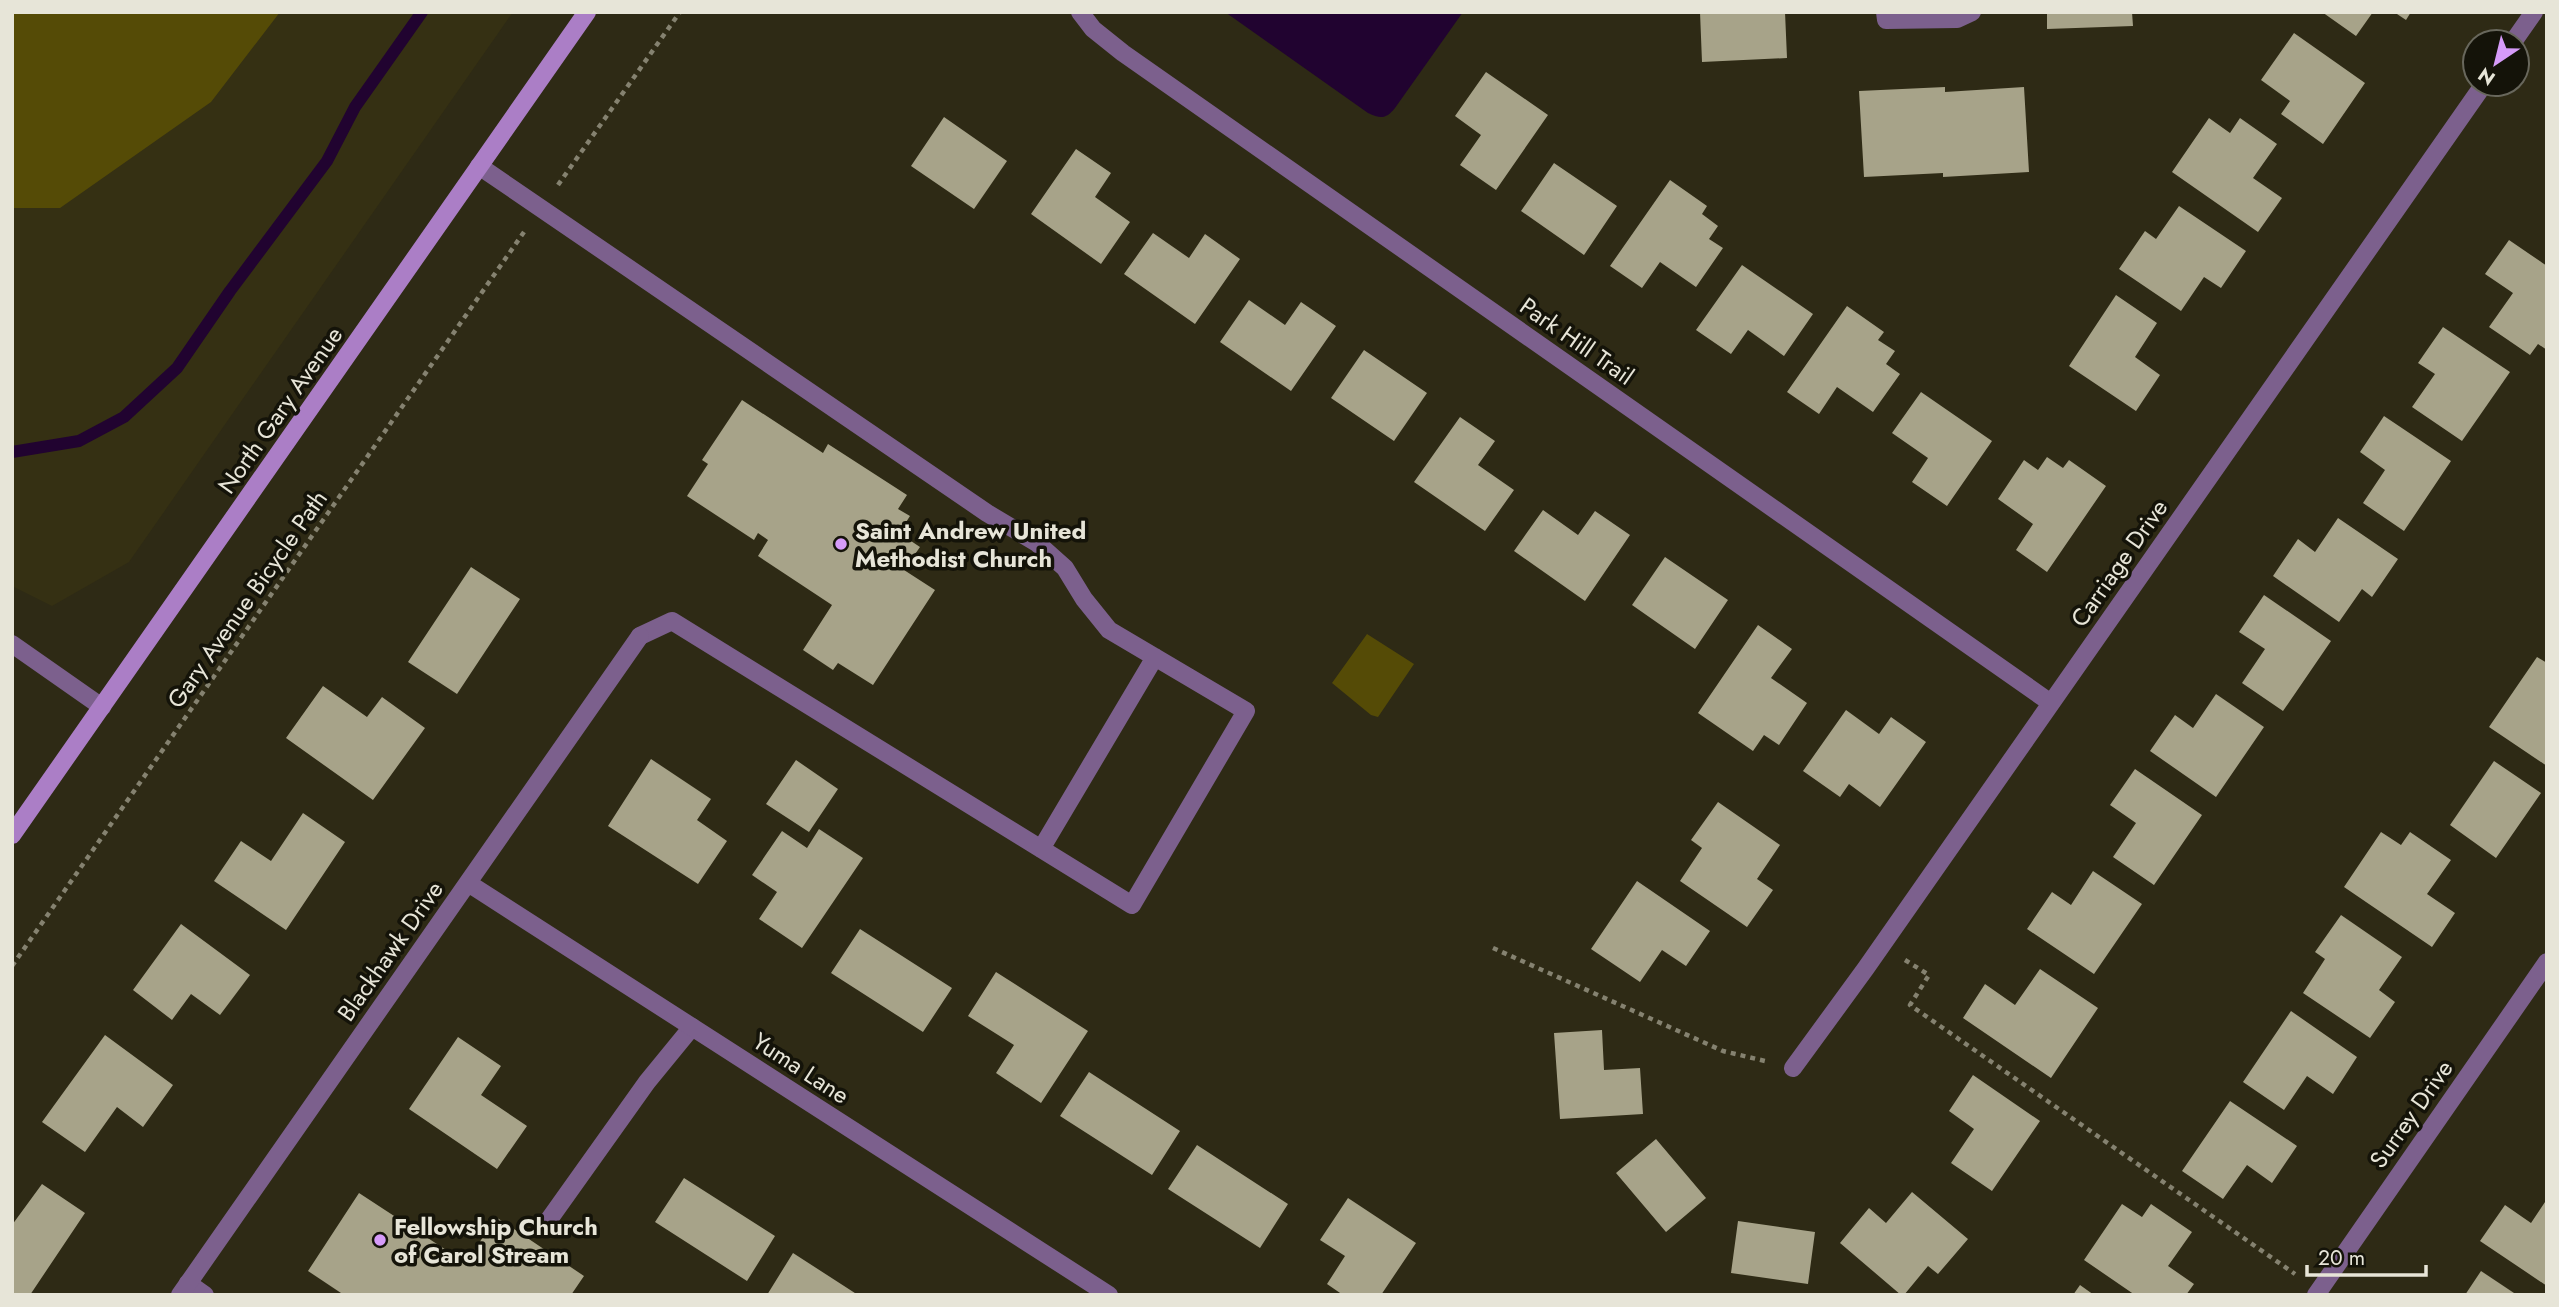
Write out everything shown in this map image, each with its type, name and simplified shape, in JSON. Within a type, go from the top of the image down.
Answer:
[{"type":"street","name":"North Gary Avenue","points":[[12,835],[587,12]]},
{"type":"street","name":"Park Hill Trail","points":[[1080,12],[1093,29],[1123,53],[2052,703]]},
{"type":"street","points":[[1885,12],[1886,20],[1957,19],[1972,12]]},
{"type":"street","points":[[2523,28],[2534,12]]},
{"type":"street","name":"Carriage Drive","points":[[1793,1068],[1883,945],[2474,98]]},
{"type":"street","points":[[479,166],[987,513],[1037,543],[1065,568],[1084,599],[1110,630],[1246,711],[1132,905],[1041,849],[1155,657]]},
{"type":"street","name":"Blackhawk Drive","points":[[184,1289],[640,636],[672,621],[1041,849]]},
{"type":"street","points":[[12,644],[102,707]]},
{"type":"street","name":"Yuma Lane","points":[[468,883],[1109,1295]]},
{"type":"street","name":"Surrey Drive","points":[[2317,1293],[2547,962]]},
{"type":"street","points":[[548,1221],[647,1082],[692,1027]]},
{"type":"street","points":[[184,1289],[205,1295]]},
{"type":"path","points":[[572,166],[680,12]]},
{"type":"path","name":"Gary Avenue Bicycle Path","points":[[12,966],[510,252]]},
{"type":"path","points":[[1883,945],[1929,975],[1910,1005],[2317,1293]]},
{"type":"path","points":[[1493,948],[1723,1051],[1793,1068]]},
{"type":"shaded area","points":[[12,12],[513,12],[129,562],[52,606],[12,586]]},
{"type":"shaded area","points":[[12,12],[280,12],[211,102],[60,208],[12,208]]},
{"type":"shaded area","points":[[1225,12],[1463,12],[1395,108],[1386,116],[1380,117],[1368,113]]},
{"type":"shaded area","points":[[1367,634],[1414,664],[1378,717],[1371,715],[1332,683]]},
{"type":"building","points":[[1700,12],[1785,12],[1787,58],[1702,62]]},
{"type":"building","points":[[2047,12],[2132,12],[2133,26],[2047,29]]},
{"type":"building","points":[[2322,12],[2373,12],[2356,36]]},
{"type":"building","points":[[2394,12],[2411,12],[2406,20]]},
{"type":"building","points":[[2294,33],[2365,83],[2323,144],[2281,114],[2290,101],[2261,80]]},
{"type":"building","points":[[1486,72],[1548,115],[1496,190],[1460,165],[1481,135],[1455,116]]},
{"type":"building","points":[[1945,87],[1945,92],[2024,87],[2029,172],[1943,177],[1943,173],[1864,177],[1859,91]]},
{"type":"building","points":[[944,117],[1007,161],[974,209],[911,166]]},
{"type":"building","points":[[2209,118],[2230,133],[2240,118],[2277,144],[2253,178],[2282,198],[2258,232],[2172,172]]},
{"type":"building","points":[[1076,149],[1111,173],[1095,197],[1130,222],[1101,264],[1031,214]]},
{"type":"building","points":[[1554,163],[1617,206],[1584,255],[1521,211]]},
{"type":"building","points":[[1670,180],[1707,206],[1702,214],[1718,226],[1709,239],[1723,248],[1696,287],[1660,262],[1642,288],[1610,266]]},
{"type":"building","points":[[2179,206],[2246,251],[2221,288],[2204,277],[2181,311],[2119,269],[2145,231],[2156,239]]},
{"type":"building","points":[[1153,233],[1189,258],[1205,234],[1240,259],[1195,324],[1124,274]]},
{"type":"building","points":[[2509,240],[2547,266],[2547,350],[2538,344],[2530,355],[2489,327],[2513,293],[2485,274]]},
{"type":"building","points":[[1742,265],[1813,314],[1784,356],[1748,330],[1731,354],[1696,330]]},
{"type":"building","points":[[2116,295],[2157,323],[2135,357],[2160,375],[2136,411],[2069,366]]},
{"type":"building","points":[[1249,300],[1285,325],[1301,302],[1336,326],[1291,391],[1220,342]]},
{"type":"building","points":[[1847,306],[1884,332],[1878,340],[1895,351],[1886,364],[1900,374],[1873,412],[1837,387],[1819,414],[1787,392]]},
{"type":"building","points":[[2443,327],[2510,372],[2462,441],[2412,407],[2435,374],[2418,363]]},
{"type":"building","points":[[1364,350],[1427,393],[1394,441],[1331,398]]},
{"type":"building","points":[[1921,392],[1992,441],[1947,506],[1912,482],[1928,458],[1892,433]]},
{"type":"building","name":"Saint Andrew United Methodist Church","points":[[742,400],[823,453],[828,444],[907,495],[898,509],[910,516],[899,533],[920,547],[904,570],[935,590],[873,685],[838,663],[833,670],[803,650],[832,605],[758,556],[768,540],[758,533],[754,540],[687,496],[708,464],[702,460]]},
{"type":"building","points":[[2384,416],[2451,461],[2404,531],[2363,503],[2385,470],[2360,452]]},
{"type":"building","points":[[1460,417],[1495,441],[1478,465],[1514,490],[1485,531],[1414,482]]},
{"type":"building","points":[[2047,457],[2063,468],[2069,460],[2106,486],[2047,572],[2016,550],[2033,524],[1998,499],[2024,460],[2038,470]]},
{"type":"building","points":[[1543,510],[1578,535],[1595,511],[1630,535],[1585,601],[1514,551]]},
{"type":"building","points":[[2338,518],[2398,559],[2372,597],[2362,589],[2339,622],[2273,576],[2298,539],[2315,552]]},
{"type":"building","points":[[1665,557],[1728,600],[1695,649],[1632,605]]},
{"type":"building","points":[[471,567],[520,599],[457,694],[408,662]]},
{"type":"building","points":[[2264,595],[2331,641],[2283,711],[2242,683],[2265,649],[2239,632]]},
{"type":"building","points":[[1758,625],[1792,649],[1771,678],[1807,703],[1779,745],[1764,735],[1753,751],[1698,713]]},
{"type":"building","points":[[2537,657],[2547,663],[2547,766],[2489,727]]},
{"type":"building","points":[[323,686],[367,717],[382,697],[425,728],[373,800],[286,738]]},
{"type":"building","points":[[2216,694],[2264,727],[2216,797],[2150,751],[2175,715],[2193,728]]},
{"type":"building","points":[[1846,710],[1879,734],[1891,717],[1926,742],[1880,807],[1849,784],[1840,797],[1803,771]]},
{"type":"building","points":[[651,759],[711,799],[697,820],[727,841],[698,884],[608,826]]},
{"type":"building","points":[[796,760],[838,789],[809,832],[766,804]]},
{"type":"building","points":[[2494,761],[2541,793],[2496,858],[2450,825]]},
{"type":"building","points":[[2135,769],[2202,815],[2154,885],[2113,857],[2136,823],[2110,805]]},
{"type":"building","points":[[1718,802],[1780,845],[1757,879],[1773,890],[1747,927],[1680,881],[1702,848],[1691,840]]},
{"type":"building","points":[[303,813],[345,842],[286,930],[214,881],[241,841],[271,861]]},
{"type":"building","points":[[819,829],[863,858],[802,948],[759,919],[777,892],[752,875],[782,831],[807,848]]},
{"type":"building","points":[[2381,832],[2401,845],[2410,832],[2451,860],[2427,894],[2455,913],[2432,947],[2344,887]]},
{"type":"building","points":[[2093,871],[2142,904],[2094,974],[2027,929],[2052,892],[2071,905]]},
{"type":"building","points":[[1637,881],[1710,931],[1686,966],[1662,950],[1640,982],[1591,949]]},
{"type":"building","points":[[2341,915],[2402,957],[2379,990],[2395,1002],[2370,1038],[2303,993],[2325,959],[2315,952]]},
{"type":"building","points":[[181,924],[250,975],[220,1015],[191,994],[172,1020],[133,990]]},
{"type":"building","points":[[860,929],[952,988],[923,1032],[831,973]]},
{"type":"building","points":[[2040,969],[2098,1008],[2051,1078],[1963,1018],[1985,984],[2015,1005]]},
{"type":"building","points":[[996,972],[1088,1031],[1041,1103],[996,1073],[1014,1045],[968,1016]]},
{"type":"building","points":[[2291,1011],[2357,1057],[2333,1094],[2307,1076],[2284,1110],[2243,1082]]},
{"type":"building","points":[[1602,1030],[1604,1070],[1640,1068],[1643,1114],[1560,1119],[1554,1033]]},
{"type":"building","points":[[105,1035],[173,1085],[143,1127],[117,1107],[85,1152],[42,1122]]},
{"type":"building","points":[[458,1037],[501,1066],[481,1095],[527,1126],[497,1169],[409,1109]]},
{"type":"building","points":[[1089,1072],[1180,1131],[1152,1175],[1060,1116]]},
{"type":"building","points":[[1973,1075],[2040,1121],[1992,1191],[1951,1163],[1974,1129],[1949,1111]]},
{"type":"building","points":[[2230,1101],[2297,1146],[2272,1183],[2247,1165],[2223,1199],[2182,1171]]},
{"type":"building","points":[[1656,1139],[1706,1198],[1666,1232],[1616,1173]]},
{"type":"building","points":[[1197,1145],[1288,1204],[1260,1248],[1168,1189]]},
{"type":"building","points":[[684,1178],[775,1236],[747,1281],[655,1222]]},
{"type":"building","points":[[42,1184],[85,1213],[30,1295],[12,1295],[12,1225]]},
{"type":"building","points":[[1912,1192],[1968,1239],[1938,1274],[1928,1266],[1904,1295],[1901,1295],[1840,1243],[1869,1208],[1886,1223]]},
{"type":"building","name":"Fellowship Church of Carol Stream","points":[[359,1193],[466,1263],[496,1217],[584,1276],[571,1295],[344,1295],[308,1271]]},
{"type":"building","points":[[1348,1198],[1416,1243],[1381,1295],[1343,1295],[1327,1284],[1345,1256],[1320,1240]]},
{"type":"building","points":[[2547,1199],[2547,1286],[2480,1241],[2505,1205],[2531,1223]]},
{"type":"building","points":[[2122,1204],[2142,1217],[2151,1204],[2192,1232],[2168,1266],[2194,1284],[2186,1295],[2135,1295],[2084,1260]]},
{"type":"building","points":[[1738,1221],[1815,1232],[1808,1284],[1731,1273]]},
{"type":"building","points":[[793,1253],[858,1295],[767,1295]]},
{"type":"building","points":[[2481,1271],[2517,1295],[2465,1295]]},
{"type":"building","points":[[2080,1285],[2094,1295],[2073,1295]]},
{"type":"waterway","points":[[12,452],[79,441],[124,417],[177,368],[230,291],[327,161],[355,107],[422,12]]},
{"type":"place","name":"Saint Andrew United Methodist Church","points":[[841,544]]},
{"type":"place","name":"Fellowship Church of Carol Stream","points":[[380,1240]]}]
